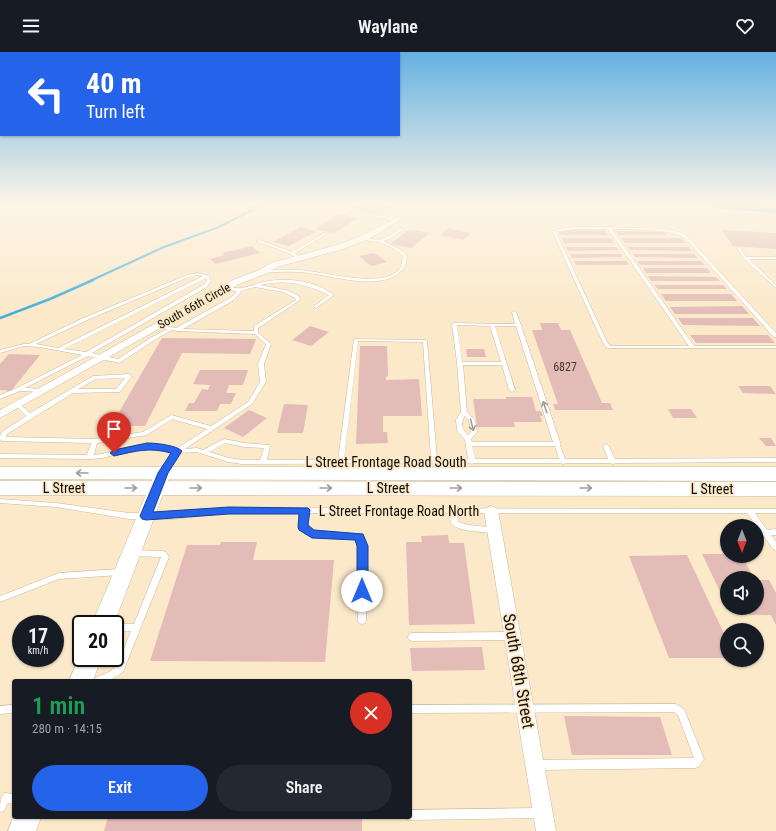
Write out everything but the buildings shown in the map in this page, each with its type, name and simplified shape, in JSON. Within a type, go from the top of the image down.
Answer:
[{"type":"main road","name":"L Street","points":[[0,473],[160,480],[776,489]]},
{"type":"main road","name":"L Street","points":[[0,488],[160,480],[776,474]]},
{"type":"street","name":"South 66th Circle","points":[[0,415],[228,287],[274,265],[299,259],[355,241]]},
{"type":"street","points":[[107,615],[124,572],[138,553],[146,516],[160,480]]},
{"type":"street","name":"South 68th Street","points":[[491,511],[546,831]]},
{"type":"street","points":[[82,679],[86,667]]},
{"type":"street","points":[[22,831],[26,819]]},
{"type":"lane","points":[[292,253],[312,241]]},
{"type":"lane","points":[[262,272],[293,270],[364,280],[389,278],[399,273],[405,265],[405,256],[400,251],[381,242],[374,241]]},
{"type":"lane","points":[[559,241],[605,343],[609,347],[776,347]]},
{"type":"lane","points":[[619,241],[693,348]]},
{"type":"lane","points":[[690,241],[776,336]]},
{"type":"lane","points":[[258,242],[292,253],[299,259]]},
{"type":"lane","points":[[739,248],[745,258],[776,287]]},
{"type":"lane","points":[[745,258],[776,258]]},
{"type":"lane","points":[[30,345],[83,320],[188,276],[198,274],[207,276]]},
{"type":"lane","points":[[58,349],[207,276]]},
{"type":"lane","points":[[0,397],[19,389],[87,354],[205,286],[209,281],[207,276]]},
{"type":"lane","points":[[228,287],[237,290],[278,280],[292,280],[321,289],[332,295],[316,307]]},
{"type":"lane","points":[[253,286],[284,291],[297,297],[298,300],[256,327],[256,333]]},
{"type":"lane","points":[[0,352],[14,347],[30,345],[103,357],[119,362],[154,338],[232,299],[239,292],[237,290]]},
{"type":"lane","points":[[514,312],[563,462]]},
{"type":"lane","points":[[472,462],[469,441],[460,431],[459,420],[464,412],[460,363],[454,324],[519,325]]},
{"type":"lane","points":[[492,325],[512,390]]},
{"type":"lane","points":[[159,326],[174,329],[256,333],[269,344],[261,364],[263,382],[250,403],[177,451],[160,480]]},
{"type":"lane","points":[[341,462],[356,340],[424,341],[434,462]]},
{"type":"lane","points":[[460,363],[504,364]]},
{"type":"lane","points":[[71,391],[118,391],[129,376],[95,377],[71,391],[30,416],[4,433],[2,439],[94,441],[145,434],[171,417],[212,428]]},
{"type":"lane","points":[[19,389],[43,390]]},
{"type":"lane","points":[[18,405],[30,416]]},
{"type":"lane","points":[[464,412],[472,420],[474,432],[469,441]]},
{"type":"lane","points":[[90,457],[94,441]]},
{"type":"lane","points":[[204,452],[224,441],[244,445],[267,446],[263,462]]},
{"type":"lane","points":[[469,441],[558,444]]},
{"type":"lane","name":"L Street Frontage Road South","points":[[0,456],[90,457],[102,456],[147,446],[156,446],[177,451],[194,449],[228,460],[263,462],[612,462],[776,460]]},
{"type":"lane","points":[[606,446],[612,462]]},
{"type":"lane","name":"L Street Frontage Road North","points":[[0,502],[38,503],[119,516],[146,516],[229,510],[776,511]]},
{"type":"lane","points":[[304,510],[303,527],[312,534],[359,537],[363,546],[362,621]]},
{"type":"lane","points":[[453,511],[455,523],[463,527],[471,529],[494,530]]},
{"type":"lane","points":[[748,511],[776,547]]},
{"type":"lane","points":[[766,533],[776,532]]},
{"type":"lane","points":[[103,679],[120,669],[165,557],[163,554],[138,553]]},
{"type":"lane","points":[[0,599],[59,576],[124,572]]},
{"type":"lane","points":[[124,628],[137,627]]},
{"type":"lane","points":[[412,638],[513,636]]},
{"type":"lane","points":[[412,709],[676,708],[681,712],[700,759],[696,763],[535,765]]},
{"type":"lane","points":[[0,710],[12,709]]},
{"type":"lane","points":[[0,806],[5,798],[12,799]]},
{"type":"lane","points":[[412,815],[543,813]]},
{"type":"waterway","points":[[90,281],[180,241]]},
{"type":"waterway","points":[[0,318],[50,299],[93,280]]},
{"type":"route","points":[[114,453],[147,446],[156,446],[177,451],[163,473],[146,516],[172,516],[229,510],[304,510],[303,527],[312,534],[359,537],[363,546],[362,591]]}]
